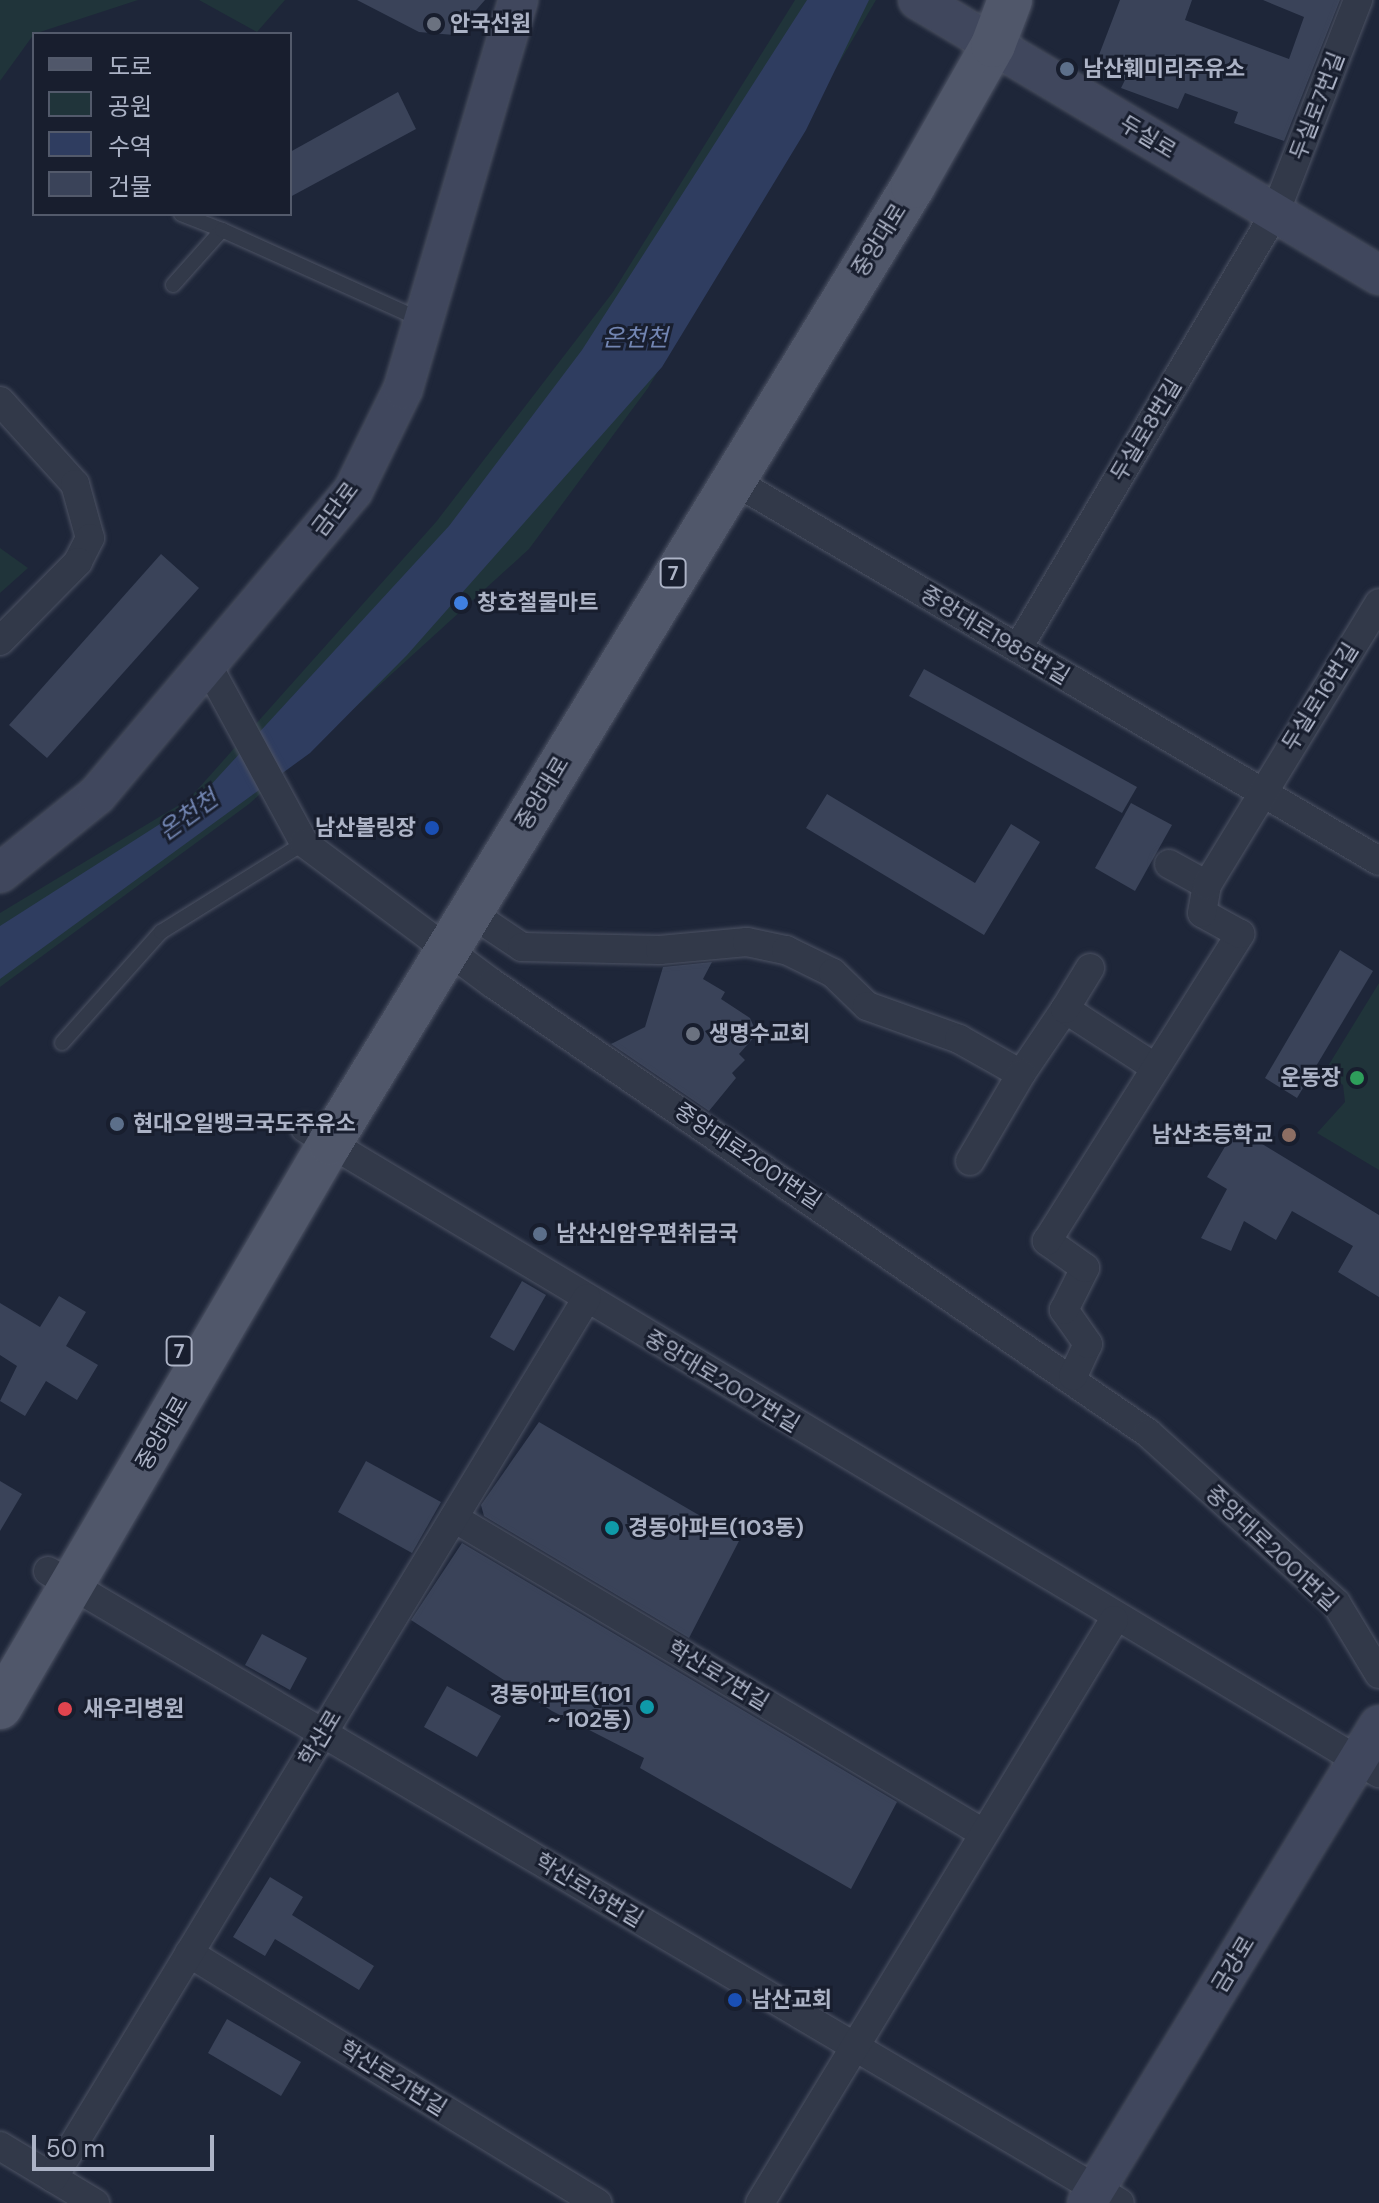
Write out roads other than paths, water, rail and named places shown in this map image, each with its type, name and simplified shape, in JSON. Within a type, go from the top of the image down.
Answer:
[{"type":"main road","name":"중앙대로","points":[[449,931],[980,25],[1010,0]]},
{"type":"main road","name":"중앙대로","points":[[0,1707],[60,1579],[317,1136],[449,931],[729,478],[980,25]]},
{"type":"main road","name":"중앙대로","points":[[0,1652],[60,1579]]},
{"type":"street","name":"금단로","points":[[0,873],[97,795],[353,491],[403,389],[518,0]]},
{"type":"street","name":"두실로","points":[[918,0],[980,25],[1275,213],[1379,275]]},
{"type":"street","name":"두실로7번길","points":[[1275,213],[1358,0]]},
{"type":"street","name":"두실로8번길","points":[[1018,648],[1275,213]]},
{"type":"street","points":[[0,401],[75,484],[90,538],[78,562],[0,641]]},
{"type":"street","name":"중앙대로1985번길","points":[[729,478],[1379,861]]},
{"type":"street","name":"두실로16번길","points":[[1261,791],[1379,603]]},
{"type":"street","points":[[208,666],[304,843],[449,931],[522,947],[660,950],[747,942],[786,950],[833,973],[867,1006],[959,1039],[1021,1074]]},
{"type":"street","points":[[1073,1376],[1088,1344],[1064,1310],[1085,1268],[1047,1241],[1240,934],[1202,913],[1207,885],[1261,791]]},
{"type":"street","points":[[1169,864],[1207,885]]},
{"type":"street","name":"중앙대로2001번길","points":[[449,931],[1073,1376],[1336,1603],[1379,1674]]},
{"type":"street","points":[[970,1161],[1021,1074],[1090,968]]},
{"type":"street","points":[[1065,1009],[1156,1068]]},
{"type":"street","name":"중앙대로2007번길","points":[[317,1136],[1114,1620],[1368,1767]]},
{"type":"street","name":"학산로","points":[[53,2178],[587,1298]]},
{"type":"street","name":"학산로7번길","points":[[454,1518],[983,1833]]},
{"type":"street","points":[[60,1579],[323,1733]]},
{"type":"street","points":[[760,2203],[1114,1620]]},
{"type":"street","name":"금강로","points":[[1101,2199],[1368,1767],[1379,1725]]},
{"type":"street","name":"학산로13번길","points":[[323,1733],[854,2047],[1101,2199]]},
{"type":"street","name":"학산로21번길","points":[[189,1953],[597,2203]]},
{"type":"street","points":[[0,2146],[95,2203]]},
{"type":"lane","points":[[186,216],[423,321]]},
{"type":"lane","points":[[173,285],[222,230]]},
{"type":"lane","points":[[62,1043],[161,932],[304,843]]},
{"type":"water","name":"온천천","points":[[807,0],[869,0],[806,130],[662,367],[407,655],[310,753],[0,979],[0,926],[196,801],[449,526],[582,350]]},
{"type":"place","name":"안국선원","points":[[434,24]]},
{"type":"place","name":"남산훼미리주유소","points":[[1067,69]]},
{"type":"place","name":"창호철물마트","points":[[461,603]]},
{"type":"place","name":"남산볼링장","points":[[432,828]]},
{"type":"place","name":"생명수교회","points":[[693,1034]]},
{"type":"place","name":"운동장","points":[[1357,1078]]},
{"type":"place","name":"현대오일뱅크국도주유소","points":[[117,1124]]},
{"type":"place","name":"남산초등학교","points":[[1289,1135]]},
{"type":"place","name":"남산신암우편취급국","points":[[540,1234]]},
{"type":"place","name":"경동아파트(103동)","points":[[612,1528]]},
{"type":"place","name":"경동아파트(101 ~ 102동)","points":[[647,1707]]},
{"type":"place","name":"새우리병원","points":[[65,1709]]},
{"type":"place","name":"남산교회","points":[[735,2000]]}]
